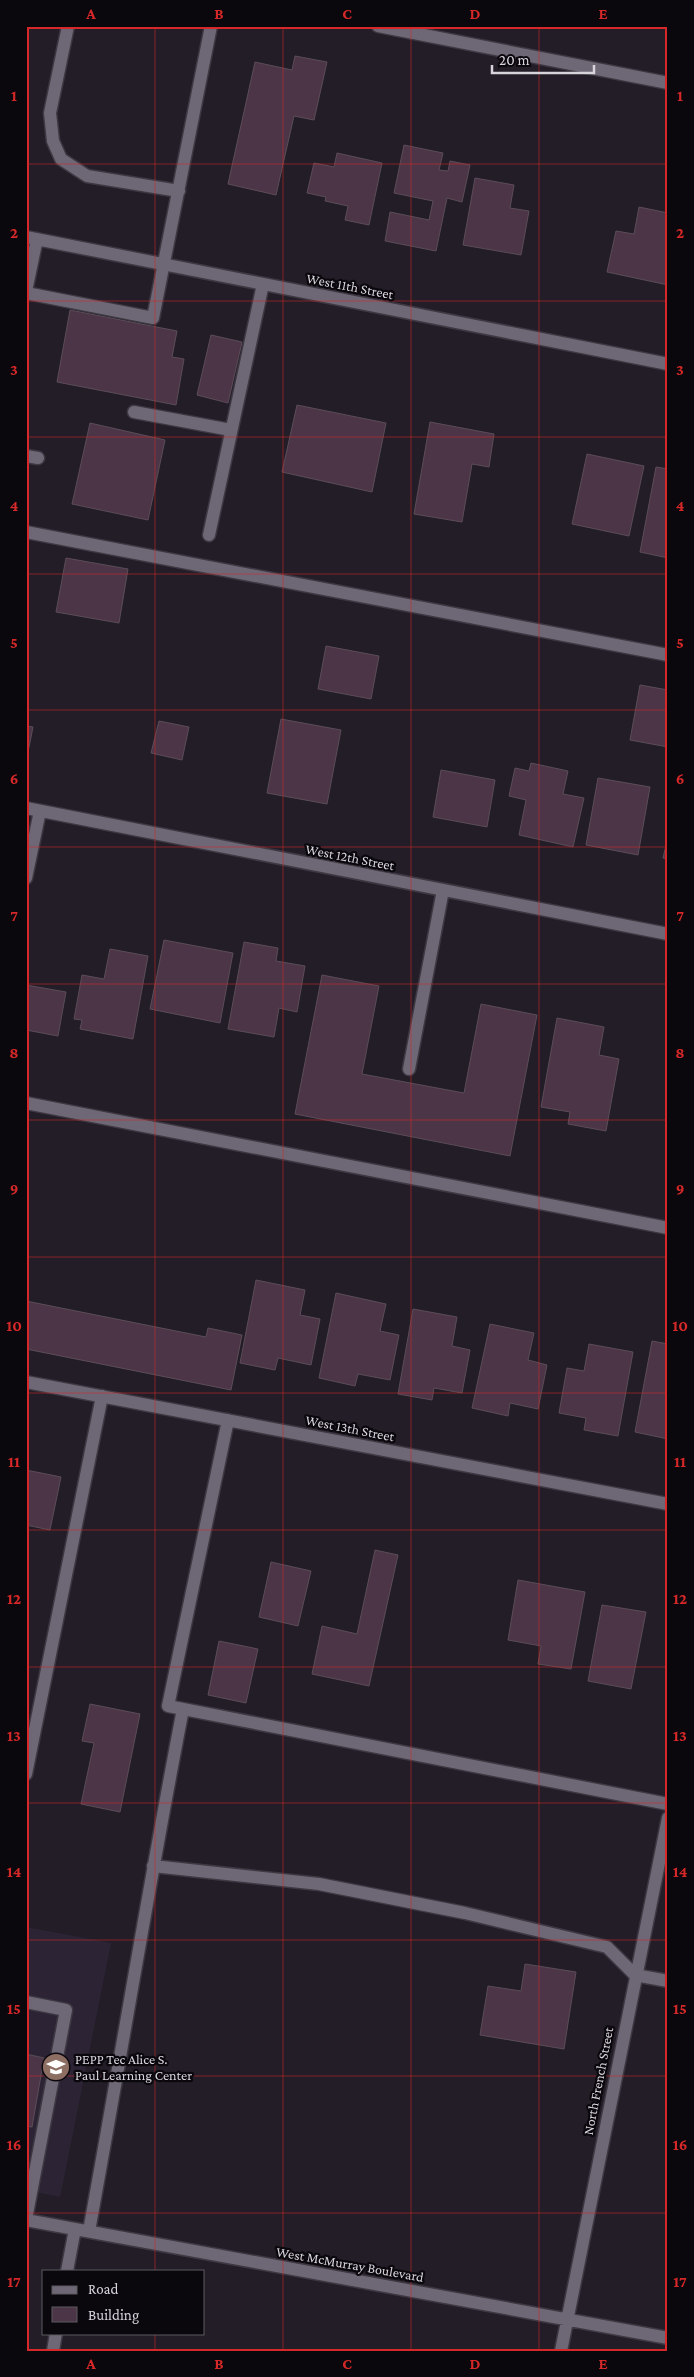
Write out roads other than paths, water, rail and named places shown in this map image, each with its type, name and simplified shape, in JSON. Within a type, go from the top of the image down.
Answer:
[{"type":"street","points":[[68,26],[50,113],[53,141],[61,159],[87,176],[179,191]]},
{"type":"street","points":[[32,238],[26,292],[153,318],[211,26]]},
{"type":"street","points":[[378,26],[668,83]]},
{"type":"street","name":"West 11th Street","points":[[32,238],[668,364]]},
{"type":"street","points":[[209,535],[263,284]]},
{"type":"street","points":[[134,412],[232,430]]},
{"type":"street","points":[[26,532],[668,655]]},
{"type":"street","name":"West 12th Street","points":[[26,808],[668,934]]},
{"type":"street","points":[[26,878],[40,811]]},
{"type":"street","points":[[409,1070],[443,890]]},
{"type":"street","points":[[26,1102],[668,1228]]},
{"type":"street","name":"West 13th Street","points":[[26,1382],[668,1504]]},
{"type":"street","points":[[26,1774],[102,1396]]},
{"type":"street","points":[[228,1420],[168,1706],[668,1804]]},
{"type":"street","points":[[89,2231],[125,2035],[153,1866],[183,1709]]},
{"type":"street","name":"North French Street","points":[[561,2351],[668,1818]]},
{"type":"street","points":[[153,1866],[319,1884],[465,1913],[607,1948],[635,1975],[668,1981]]},
{"type":"street","points":[[26,2002],[66,2010],[26,2220]]},
{"type":"street","name":"West McMurray Boulevard","points":[[26,2220],[668,2338]]},
{"type":"street","points":[[67,2270],[75,2229]]},
{"type":"street","points":[[53,2351],[56,2334]]},
{"type":"place","name":"PEPP Tec Alice S. Paul Learning Center","points":[[56,2067]]}]
